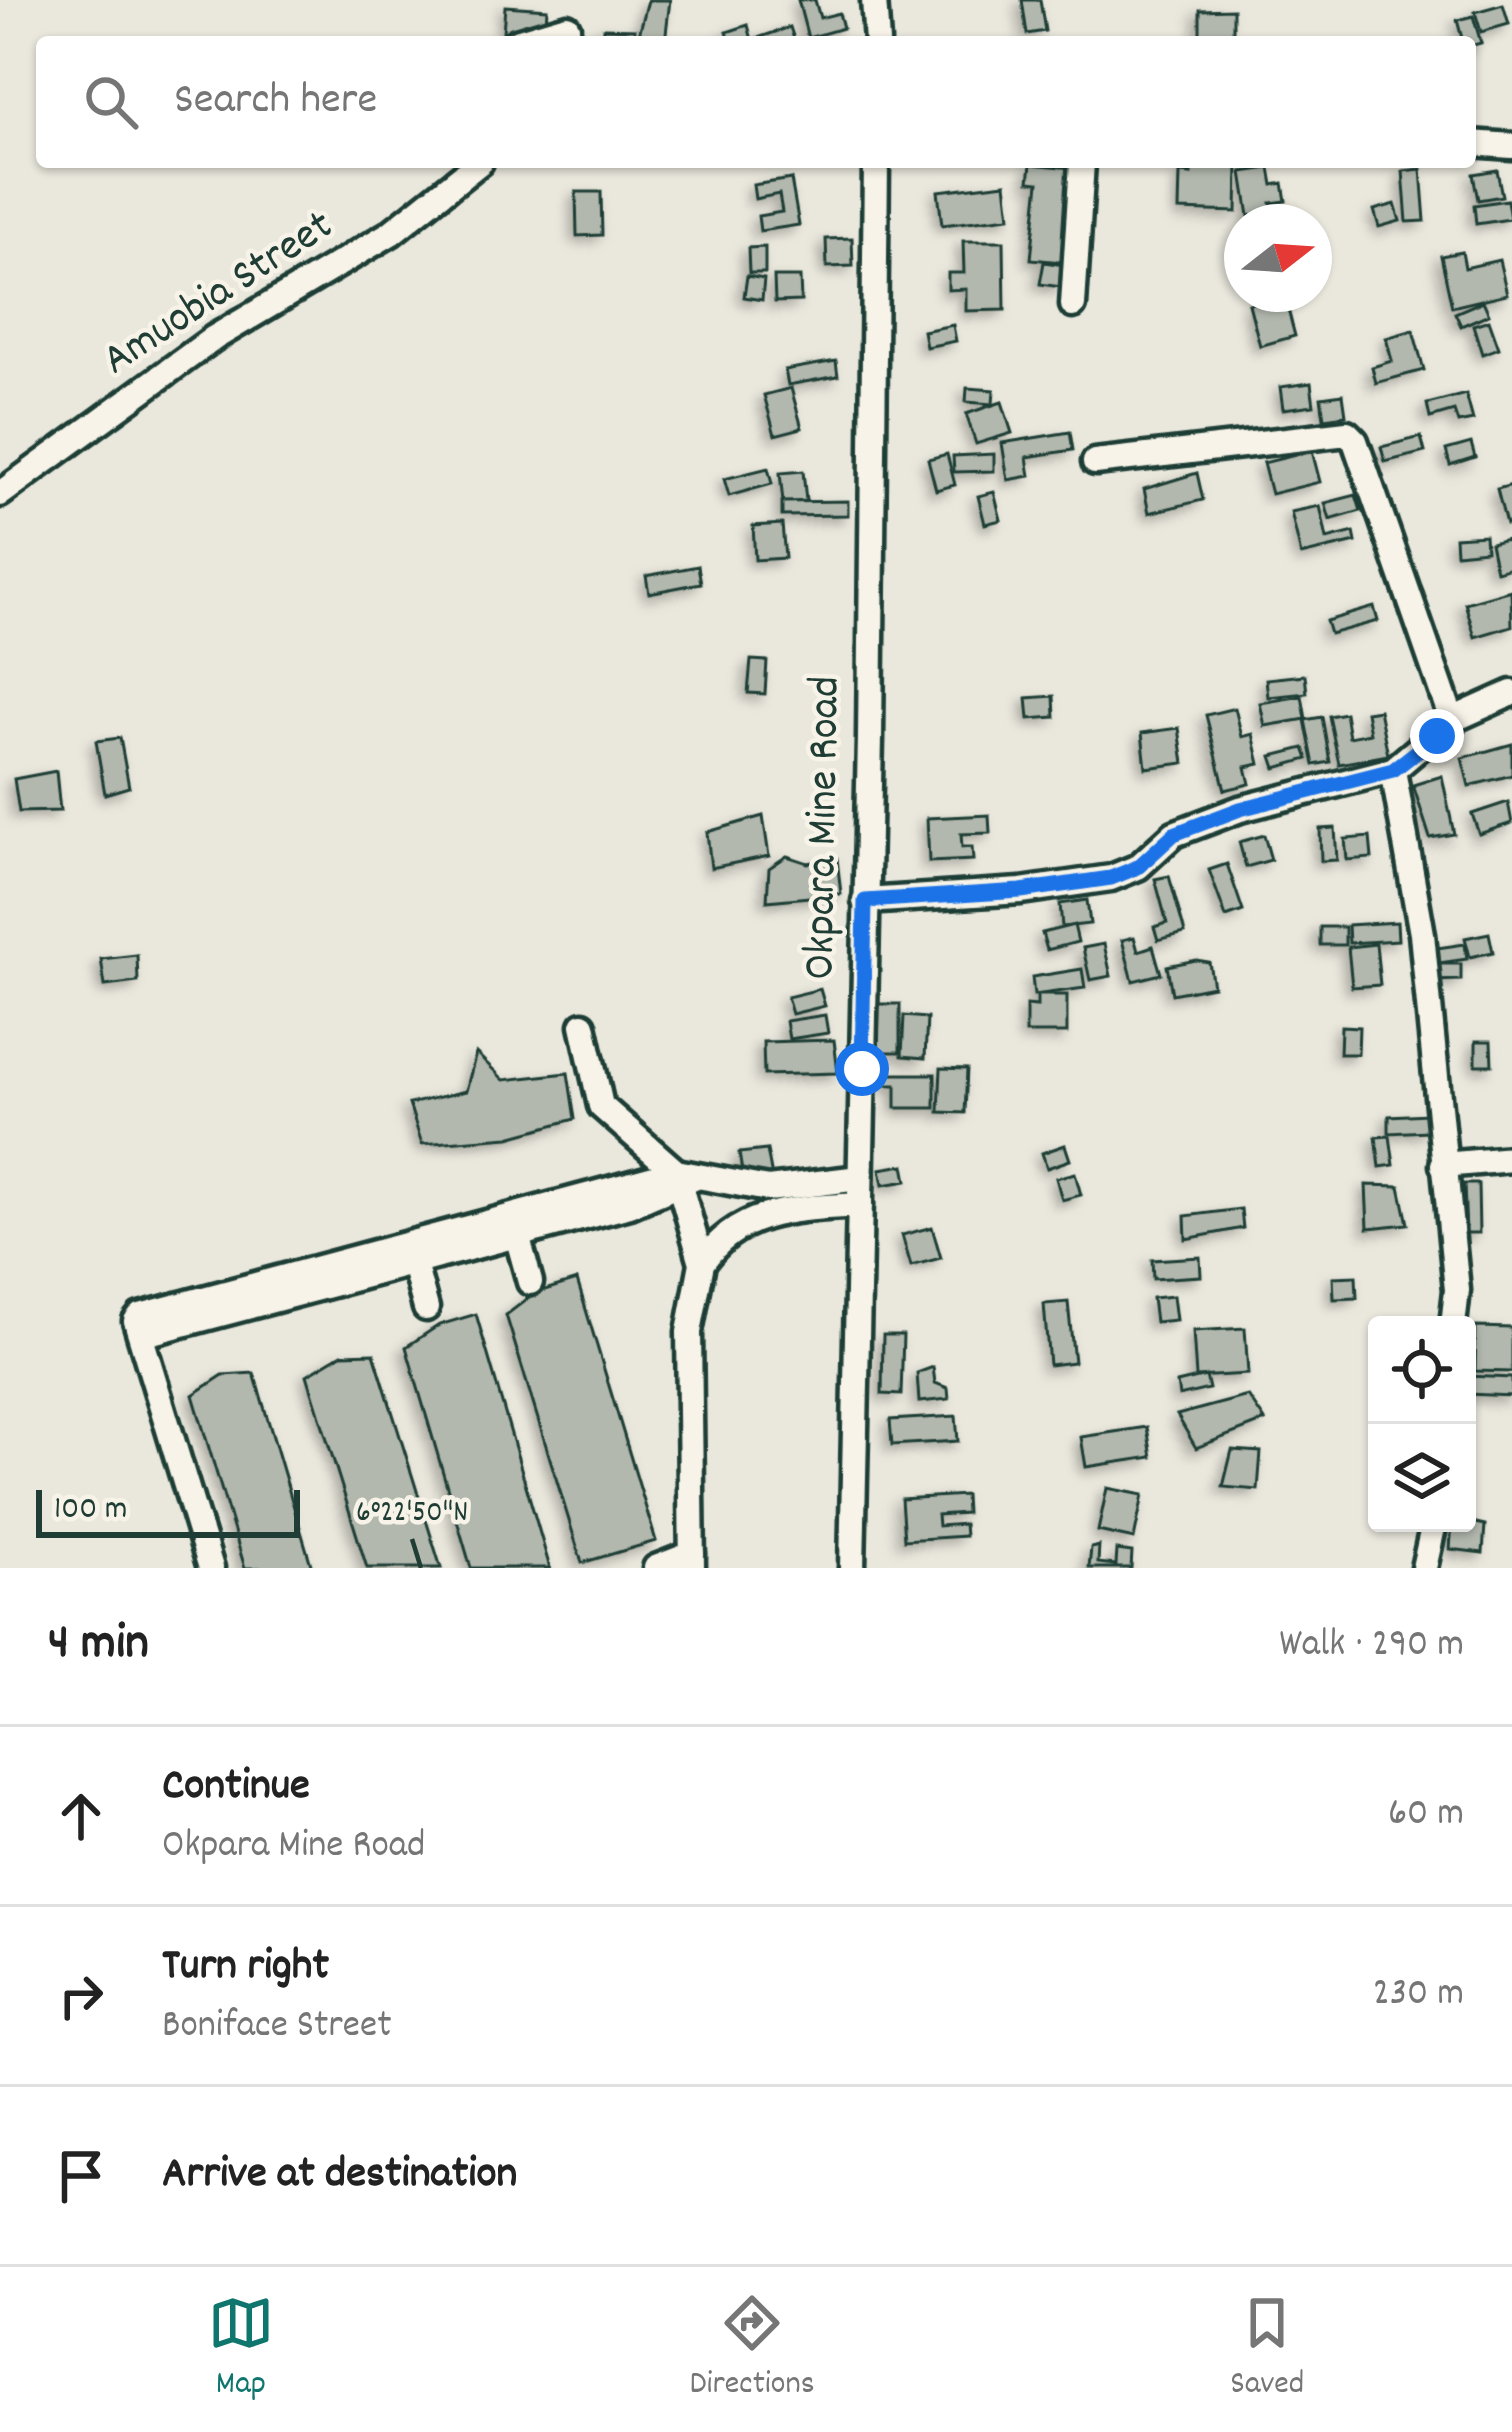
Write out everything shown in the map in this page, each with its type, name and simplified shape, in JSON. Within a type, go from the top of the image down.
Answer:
[{"type":"street","points":[[874,0],[877,36]]},
{"type":"street","points":[[536,36],[567,27]]},
{"type":"street","points":[[1476,143],[1512,146]]},
{"type":"street","name":"Amuobia Street","points":[[0,494],[85,438],[214,338],[391,232],[472,168]]},
{"type":"street","name":"Okpara Mine Road","points":[[852,1568],[876,168]]},
{"type":"street","points":[[1073,305],[1082,168]]},
{"type":"street","points":[[1095,462],[1347,433],[1355,441],[1453,720]]},
{"type":"street","points":[[865,901],[1021,891],[1111,878],[1138,867],[1174,834],[1240,809],[1393,770],[1453,720],[1512,693]]},
{"type":"street","points":[[1393,770],[1420,917],[1456,1290],[1454,1316]]},
{"type":"street","points":[[583,1025],[601,1106],[685,1178],[702,1263],[689,1332],[687,1385],[692,1561],[656,1568]]},
{"type":"street","points":[[1443,1165],[1512,1159]]},
{"type":"street","points":[[211,1568],[141,1336],[140,1316],[208,1307],[685,1178],[769,1189],[860,1178]]},
{"type":"street","points":[[702,1263],[725,1238],[767,1214],[860,1205]]},
{"type":"street","points":[[514,1226],[530,1282]]},
{"type":"street","points":[[411,1253],[426,1308]]},
{"type":"street","points":[[1424,1568],[1432,1532]]},
{"type":"building","points":[[648,0],[670,0],[666,36],[639,36]]},
{"type":"building","points":[[798,0],[815,0],[820,18],[839,13],[843,28],[807,36]]},
{"type":"building","points":[[1022,0],[1040,0],[1045,31],[1027,34]]},
{"type":"building","points":[[1503,4],[1509,24],[1481,32],[1475,12]]},
{"type":"building","points":[[505,6],[547,9],[545,35],[503,32]]},
{"type":"building","points":[[1233,9],[1233,36],[1200,36],[1200,10]]},
{"type":"building","points":[[1473,16],[1481,43],[1476,44],[1476,36],[1461,36],[1457,20]]},
{"type":"building","points":[[748,25],[751,36],[728,36],[727,32]]},
{"type":"building","points":[[790,27],[793,36],[764,36]]},
{"type":"building","points":[[603,28],[635,29],[634,36],[602,36]]},
{"type":"building","points":[[1031,168],[1072,168],[1062,262],[1031,259],[1039,182],[1029,181]]},
{"type":"building","points":[[1191,168],[1238,168],[1237,204],[1224,204],[1224,212],[1179,210],[1180,173],[1191,174]]},
{"type":"building","points":[[1270,168],[1273,185],[1283,183],[1286,201],[1247,204],[1242,172]]},
{"type":"building","points":[[1421,169],[1425,221],[1407,222],[1403,171]]},
{"type":"building","points":[[1497,170],[1502,196],[1478,200],[1473,174]]},
{"type":"building","points":[[791,179],[799,225],[760,231],[758,216],[782,212],[779,194],[755,199],[753,185]]},
{"type":"building","points":[[1006,183],[1010,217],[942,225],[938,191]]},
{"type":"building","points":[[576,192],[601,192],[602,235],[577,236]]},
{"type":"building","points":[[1507,200],[1510,219],[1476,224],[1474,205]]},
{"type":"building","points":[[1395,204],[1400,221],[1379,227],[1374,210]]},
{"type":"building","points":[[852,238],[853,266],[827,267],[826,239]]},
{"type":"building","points":[[963,241],[1004,241],[1005,310],[966,311],[966,289],[948,290],[948,273],[964,273]]},
{"type":"building","points":[[765,247],[765,273],[749,273],[748,248]]},
{"type":"building","points":[[1462,252],[1465,268],[1499,260],[1507,294],[1452,307],[1441,256]]},
{"type":"building","points":[[1044,262],[1064,265],[1061,287],[1040,284]]},
{"type":"building","points":[[747,276],[764,279],[762,300],[744,297]]},
{"type":"building","points":[[774,277],[800,277],[801,301],[775,302]]},
{"type":"building","points":[[1483,301],[1489,314],[1461,326],[1455,313]]},
{"type":"building","points":[[1251,312],[1289,312],[1295,336],[1260,346]]},
{"type":"building","points":[[1489,320],[1499,348],[1482,354],[1473,325]]},
{"type":"building","points":[[953,325],[956,341],[926,347],[923,331]]},
{"type":"building","points":[[1413,330],[1424,370],[1376,383],[1372,367],[1392,361],[1386,338]]},
{"type":"building","points":[[836,361],[838,376],[788,385],[785,370]]},
{"type":"building","points":[[1311,383],[1314,405],[1283,409],[1280,387]]},
{"type":"building","points":[[791,388],[802,428],[775,435],[764,395]]},
{"type":"building","points":[[967,388],[994,390],[993,404],[966,402]]},
{"type":"building","points":[[1343,394],[1346,415],[1324,418],[1321,397]]},
{"type":"building","points":[[1466,394],[1473,420],[1458,423],[1454,411],[1430,418],[1427,404]]},
{"type":"building","points":[[1002,402],[1012,433],[976,444],[966,414]]},
{"type":"building","points":[[1070,432],[1073,450],[1027,457],[1030,476],[1008,480],[1002,443]]},
{"type":"building","points":[[1421,437],[1425,452],[1385,462],[1381,447]]},
{"type":"building","points":[[1471,443],[1475,457],[1450,465],[1446,450]]},
{"type":"building","points":[[1312,451],[1320,482],[1271,494],[1263,463]]},
{"type":"building","points":[[947,454],[955,485],[936,490],[928,459]]},
{"type":"building","points":[[994,454],[994,471],[954,472],[953,456]]},
{"type":"building","points":[[768,468],[772,484],[729,496],[724,479]]},
{"type":"building","points":[[803,471],[806,501],[783,503],[780,473]]},
{"type":"building","points":[[1197,473],[1203,500],[1149,513],[1144,489]]},
{"type":"building","points":[[1512,485],[1512,523],[1506,524],[1497,489]]},
{"type":"building","points":[[994,492],[1001,520],[985,524],[978,496]]},
{"type":"building","points":[[1356,495],[1361,511],[1330,520],[1325,503]]},
{"type":"building","points":[[848,501],[848,515],[782,516],[782,502]]},
{"type":"building","points":[[1320,506],[1327,539],[1354,532],[1356,542],[1301,555],[1291,512]]},
{"type":"building","points":[[782,524],[785,558],[755,560],[753,526]]},
{"type":"building","points":[[1485,535],[1486,550],[1456,553],[1455,537]]},
{"type":"building","points":[[1507,539],[1512,567],[1496,571],[1490,543]]},
{"type":"building","points":[[698,566],[701,583],[649,593],[646,576]]},
{"type":"building","points":[[1511,590],[1512,626],[1475,637],[1465,603]]},
{"type":"building","points":[[1374,607],[1378,621],[1330,634],[1326,621]]},
{"type":"building","points":[[751,660],[767,661],[765,694],[748,693]]},
{"type":"building","points":[[1305,675],[1307,693],[1268,697],[1266,679]]},
{"type":"building","points":[[1054,696],[1055,717],[1029,719],[1027,698]]},
{"type":"building","points":[[1302,696],[1306,719],[1265,726],[1260,703]]},
{"type":"building","points":[[1235,708],[1242,737],[1253,734],[1260,764],[1246,767],[1250,784],[1225,790],[1206,715]]},
{"type":"building","points":[[1379,710],[1388,755],[1339,764],[1329,716],[1345,713],[1349,737],[1370,733],[1366,712]]},
{"type":"building","points":[[1322,717],[1330,762],[1314,765],[1305,720]]},
{"type":"building","points":[[1179,728],[1184,763],[1146,768],[1142,733]]},
{"type":"building","points":[[120,738],[129,787],[105,794],[96,741]]},
{"type":"building","points":[[1512,744],[1512,775],[1469,786],[1462,758]]},
{"type":"building","points":[[1304,748],[1308,759],[1276,768],[1272,756]]},
{"type":"building","points":[[56,771],[60,811],[19,812],[14,779]]},
{"type":"building","points":[[1442,776],[1454,834],[1430,838],[1413,785]]},
{"type":"building","points":[[1508,802],[1512,823],[1479,834],[1472,814]]},
{"type":"building","points":[[989,815],[990,833],[961,834],[962,847],[972,847],[973,860],[929,862],[927,818]]},
{"type":"building","points":[[763,816],[769,856],[711,868],[707,832]]},
{"type":"building","points":[[1335,828],[1337,860],[1321,861],[1320,829]]},
{"type":"building","points":[[1264,835],[1271,860],[1246,867],[1239,842]]},
{"type":"building","points":[[1370,837],[1372,858],[1347,860],[1345,839]]},
{"type":"building","points":[[787,856],[808,863],[837,858],[841,894],[767,901],[769,868]]},
{"type":"building","points":[[1227,864],[1243,911],[1226,917],[1209,870]]},
{"type":"building","points":[[1169,876],[1185,933],[1158,940],[1154,927],[1167,923],[1155,879]]},
{"type":"building","points":[[1087,900],[1090,924],[1062,927],[1060,904]]},
{"type":"building","points":[[1397,922],[1398,940],[1349,943],[1348,925]]},
{"type":"building","points":[[1074,925],[1078,942],[1047,950],[1042,933]]},
{"type":"building","points":[[1320,927],[1345,927],[1345,945],[1320,945]]},
{"type":"building","points":[[1489,933],[1493,952],[1470,957],[1465,938]]},
{"type":"building","points":[[1134,937],[1138,951],[1153,946],[1161,974],[1133,981],[1122,940]]},
{"type":"building","points":[[1104,944],[1111,976],[1090,980],[1083,948]]},
{"type":"building","points":[[1376,944],[1380,985],[1352,987],[1348,947]]},
{"type":"building","points":[[1465,944],[1467,959],[1439,963],[1437,948]]},
{"type":"building","points":[[137,955],[138,982],[105,986],[101,959]]},
{"type":"building","points":[[1209,962],[1213,986],[1172,994],[1167,966]]},
{"type":"building","points":[[1432,964],[1461,964],[1461,980],[1432,981]]},
{"type":"building","points":[[1082,969],[1085,988],[1034,995],[1032,977]]},
{"type":"building","points":[[820,989],[825,1006],[792,1014],[787,997]]},
{"type":"building","points":[[1037,995],[1067,995],[1067,1033],[1026,1033],[1026,1005],[1037,1006]]},
{"type":"building","points":[[879,1004],[900,1004],[900,1052],[878,1052]]},
{"type":"building","points":[[825,1015],[828,1033],[789,1039],[786,1021]]},
{"type":"building","points":[[904,1016],[927,1018],[925,1058],[902,1056]]},
{"type":"building","points":[[1341,1026],[1359,1027],[1358,1054],[1340,1054]]},
{"type":"building","points":[[834,1040],[838,1073],[764,1075],[763,1042]]},
{"type":"building","points":[[1476,1041],[1491,1041],[1492,1065],[1476,1065]]},
{"type":"building","points":[[476,1053],[504,1080],[568,1073],[575,1119],[509,1137],[422,1144],[409,1104],[466,1091]]},
{"type":"building","points":[[941,1068],[967,1069],[965,1113],[939,1112]]},
{"type":"building","points":[[878,1074],[935,1074],[935,1108],[896,1108],[896,1085],[878,1085]]},
{"type":"building","points":[[1427,1114],[1428,1131],[1389,1133],[1389,1116]]},
{"type":"building","points":[[1390,1136],[1394,1165],[1380,1167],[1376,1137]]},
{"type":"building","points":[[1065,1145],[1070,1160],[1047,1168],[1042,1153]]},
{"type":"building","points":[[767,1150],[772,1177],[743,1178],[739,1153]]},
{"type":"building","points":[[904,1165],[907,1181],[883,1185],[880,1169]]},
{"type":"building","points":[[1075,1173],[1081,1195],[1062,1200],[1056,1178]]},
{"type":"building","points":[[1464,1184],[1478,1184],[1479,1233],[1466,1233]]},
{"type":"building","points":[[1366,1185],[1400,1186],[1408,1224],[1368,1228]]},
{"type":"building","points":[[1241,1209],[1243,1228],[1186,1239],[1185,1216]]},
{"type":"building","points":[[932,1227],[941,1258],[911,1266],[902,1235]]},
{"type":"building","points":[[1200,1257],[1201,1276],[1153,1279],[1152,1260]]},
{"type":"building","points":[[1356,1276],[1357,1298],[1334,1299],[1333,1277]]},
{"type":"building","points":[[577,1280],[656,1541],[582,1563],[506,1315],[535,1293]]},
{"type":"building","points":[[1173,1296],[1176,1320],[1155,1322],[1152,1298]]},
{"type":"building","points":[[1068,1302],[1074,1362],[1049,1365],[1044,1304]]},
{"type":"building","points":[[476,1314],[550,1568],[471,1568],[406,1347],[439,1325]]},
{"type":"building","points":[[1476,1327],[1512,1328],[1512,1372],[1476,1371]]},
{"type":"building","points":[[1245,1328],[1248,1374],[1196,1377],[1193,1331]]},
{"type":"building","points":[[883,1335],[903,1335],[901,1395],[882,1394]]},
{"type":"building","points":[[374,1353],[441,1568],[367,1568],[307,1375],[342,1354]]},
{"type":"building","points":[[933,1367],[935,1383],[948,1388],[949,1399],[919,1402],[917,1373]]},
{"type":"building","points":[[254,1373],[312,1568],[245,1568],[193,1395],[223,1375]]},
{"type":"building","points":[[1206,1376],[1209,1389],[1179,1396],[1177,1383]]},
{"type":"building","points":[[1476,1376],[1512,1378],[1512,1396],[1476,1394]]},
{"type":"building","points":[[1248,1396],[1265,1421],[1196,1448],[1177,1415]]},
{"type":"building","points":[[956,1416],[958,1441],[892,1445],[890,1420]]},
{"type":"building","points":[[1147,1427],[1152,1457],[1086,1467],[1081,1437]]},
{"type":"building","points":[[1232,1450],[1261,1452],[1258,1490],[1223,1487]]},
{"type":"building","points":[[1107,1488],[1143,1495],[1134,1539],[1098,1531]]},
{"type":"building","points":[[965,1495],[966,1513],[937,1515],[938,1526],[964,1524],[965,1536],[904,1540],[901,1499]]},
{"type":"building","points":[[1476,1523],[1485,1525],[1483,1553],[1450,1549],[1451,1532],[1476,1532]]},
{"type":"building","points":[[1099,1546],[1098,1563],[1116,1565],[1117,1550],[1132,1552],[1131,1568],[1089,1568],[1091,1548]]},
{"type":"route","points":[[862,1069],[865,901],[1021,891],[1111,878],[1138,867],[1174,834],[1240,809],[1393,770],[1437,736]]}]
